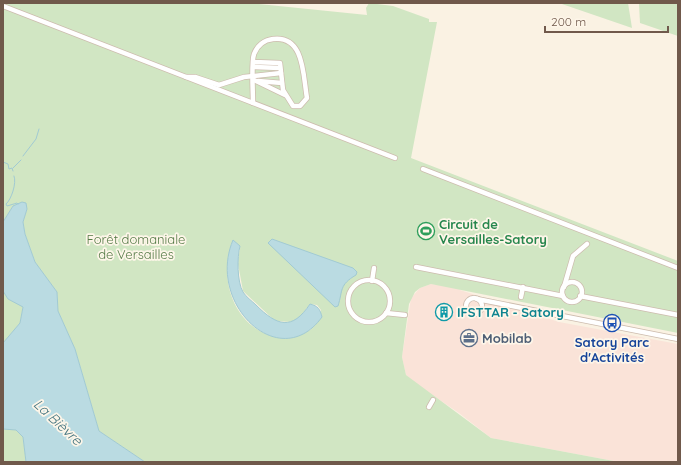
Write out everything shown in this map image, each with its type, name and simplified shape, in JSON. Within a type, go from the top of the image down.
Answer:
[{"type":"street","points":[[3,6],[395,158]]},
{"type":"street","points":[[253,104],[254,62],[255,52],[266,41],[281,39],[295,46],[300,57],[307,98],[304,104],[297,107],[290,104],[285,95],[281,70],[278,63],[254,62]]},
{"type":"street","points":[[254,67],[281,70]]},
{"type":"street","points":[[185,77],[195,77],[218,84],[254,78],[281,70]]},
{"type":"street","points":[[254,78],[285,95]]},
{"type":"street","points":[[254,78],[282,82]]},
{"type":"street","points":[[423,169],[678,268]]},
{"type":"street","points":[[563,296],[564,286],[573,256],[587,244]]},
{"type":"street","points":[[416,267],[522,287],[563,296],[570,301],[576,301],[580,296],[581,290],[578,284],[569,282],[564,286]]},
{"type":"street","points":[[372,280],[374,268]]},
{"type":"street","points":[[372,280],[382,285],[387,290],[390,304],[386,312],[377,320],[364,321],[353,314],[348,302],[352,290],[362,281],[372,280]]},
{"type":"street","points":[[521,297],[522,287]]},
{"type":"street","points":[[580,296],[678,315]]},
{"type":"street","points":[[487,301],[481,305],[480,310],[476,313],[471,313],[467,310],[466,305],[468,300],[473,298],[678,340]]},
{"type":"street","points":[[477,299],[481,305]]},
{"type":"street","points":[[569,307],[570,301]]},
{"type":"street","points":[[386,312],[405,315]]},
{"type":"street","points":[[429,407],[433,400]]},
{"type":"shaded area","points":[[431,284],[460,288],[460,290],[559,322],[678,344],[678,462],[619,462],[491,438],[406,375],[402,357],[411,298],[420,288]]},
{"type":"green space","name":"Forêt domaniale de Versailles","points":[[3,3],[249,3],[367,15],[366,8],[369,3],[393,6],[429,19],[429,22],[437,22],[411,158],[678,261],[678,333],[431,284],[420,288],[415,292],[409,304],[402,357],[406,375],[491,438],[619,462],[145,462],[99,431],[75,349],[58,311],[57,292],[35,262],[25,234],[23,222],[27,209],[13,206],[3,222]],"holes":[[[233,241],[240,246],[238,264],[243,291],[275,321],[292,322],[299,318],[310,304],[317,305],[321,310],[318,321],[313,328],[301,334],[277,337],[262,332],[250,324],[240,313],[233,300],[227,270]]]},
{"type":"green space","points":[[559,3],[628,3],[632,28]]},
{"type":"green space","points":[[639,3],[678,3],[678,36],[640,23]]},
{"type":"green space","points":[[3,291],[8,299],[23,306],[20,323],[3,343]]},
{"type":"green space","points":[[6,428],[16,430],[23,437],[26,462],[3,462],[3,429]]},
{"type":"water","name":"La Bièvre","points":[[22,202],[26,203],[27,209],[23,222],[25,234],[35,262],[57,292],[58,311],[75,349],[99,431],[145,462],[26,462],[23,437],[16,430],[3,429],[3,343],[20,323],[23,307],[8,299],[3,291],[3,222],[13,206]]},
{"type":"water","points":[[272,239],[353,268],[357,272],[356,275],[342,288],[338,306],[335,307],[268,243]]},
{"type":"water","points":[[233,240],[240,246],[238,269],[241,288],[246,296],[264,312],[271,318],[278,321],[291,322],[303,313],[310,304],[318,308],[322,317],[305,333],[287,338],[268,335],[252,324],[238,308],[230,287],[227,264]]},
{"type":"waterway","points":[[23,156],[36,139],[39,129]]},
{"type":"waterway","points":[[13,168],[21,160]]},
{"type":"waterway","points":[[3,162],[8,164],[9,169],[12,168],[13,171]]},
{"type":"waterway","points":[[14,176],[15,183],[13,191],[6,204],[7,206],[18,204]]},
{"type":"place","name":"Circuit de Versailles-Satory","points":[[426,231]]},
{"type":"place","name":"IFSTTAR - Satory","points":[[444,312]]},
{"type":"place","name":"Satory Parc d'Activités","points":[[612,323]]},
{"type":"place","name":"Mobilab","points":[[469,338]]}]
